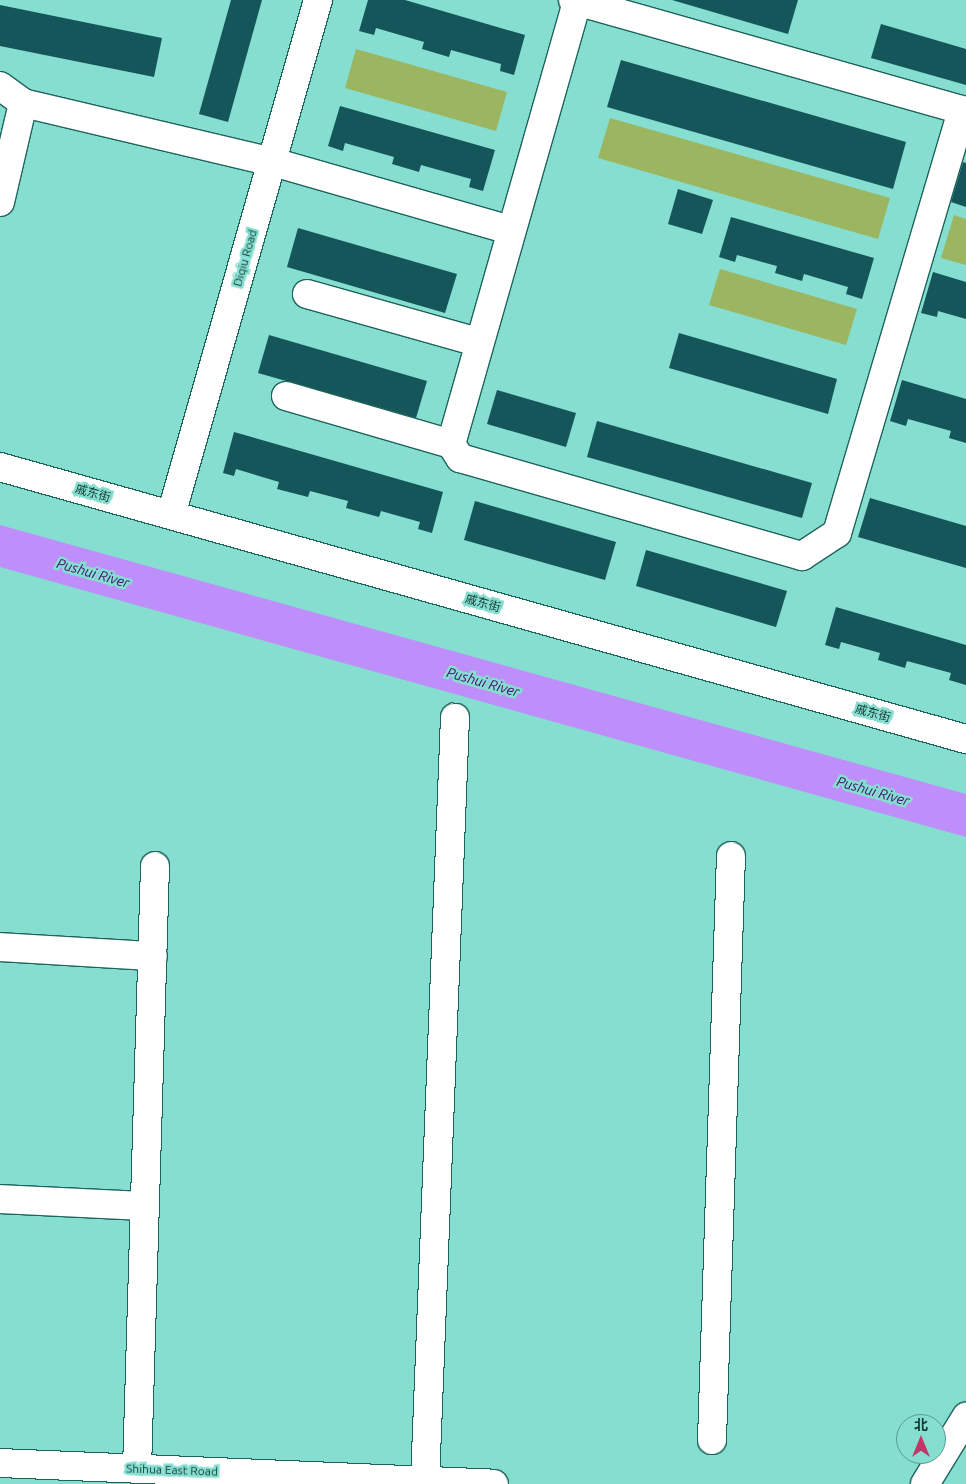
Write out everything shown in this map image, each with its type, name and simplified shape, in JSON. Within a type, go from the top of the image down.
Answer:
[{"type":"street","name":"Diqiu Road","points":[[171,515],[318,0]]},
{"type":"street","points":[[286,396],[451,444],[460,458],[802,556],[816,549],[837,534],[964,111],[575,1],[451,444]]},
{"type":"street","points":[[0,86],[23,103],[273,162],[510,230]]},
{"type":"street","points":[[0,202],[23,103]]},
{"type":"street","points":[[307,294],[478,342]]},
{"type":"street","name":"戚东街","points":[[0,467],[966,739]]},
{"type":"street","points":[[425,1481],[455,718]]},
{"type":"street","points":[[712,1440],[731,856]]},
{"type":"street","points":[[137,1469],[155,866]]},
{"type":"street","points":[[0,947],[153,956]]},
{"type":"street","points":[[0,1199],[145,1206]]},
{"type":"street","points":[[944,1470],[966,1417]]},
{"type":"street","name":"Shihua East Road","points":[[0,1463],[494,1484]]},
{"type":"green space","points":[[356,49],[507,92],[496,131],[345,88]]},
{"type":"green space","points":[[610,118],[890,198],[878,239],[598,158]]},
{"type":"green space","points":[[954,215],[966,219],[966,265],[941,258]]},
{"type":"green space","points":[[720,269],[857,309],[846,345],[709,305]]},
{"type":"water","name":"Pushui River","points":[[0,525],[966,794],[966,837],[0,567]]},
{"type":"building","points":[[231,0],[262,0],[228,122],[199,114]]},
{"type":"building","points":[[368,0],[405,0],[525,35],[514,75],[500,71],[501,64],[451,50],[449,57],[422,49],[424,42],[376,28],[374,35],[359,31]]},
{"type":"building","points":[[672,0],[798,0],[788,34]]},
{"type":"building","points":[[0,5],[162,38],[154,77],[0,46]]},
{"type":"building","points":[[881,24],[966,49],[966,85],[871,58]]},
{"type":"building","points":[[621,60],[906,142],[893,189],[607,107]]},
{"type":"building","points":[[340,106],[495,150],[483,191],[469,187],[471,179],[421,165],[419,172],[392,164],[394,157],[345,143],[343,151],[328,146]]},
{"type":"building","points":[[963,162],[966,163],[966,207],[951,202]]},
{"type":"building","points":[[678,189],[713,200],[702,234],[668,224]]},
{"type":"building","points":[[731,217],[874,258],[862,299],[846,294],[848,287],[804,274],[802,281],[775,273],[777,266],[737,255],[735,262],[719,257]]},
{"type":"building","points":[[298,228],[457,274],[445,313],[287,267]]},
{"type":"building","points":[[933,272],[966,282],[966,319],[938,311],[937,317],[921,313]]},
{"type":"building","points":[[679,333],[837,379],[828,414],[669,368]]},
{"type":"building","points":[[269,335],[427,381],[416,418],[258,373]]},
{"type":"building","points":[[902,380],[966,399],[966,443],[949,438],[951,431],[908,419],[906,426],[890,421]]},
{"type":"building","points":[[497,390],[576,413],[566,447],[487,424]]},
{"type":"building","points":[[597,421],[812,483],[802,518],[587,457]]},
{"type":"building","points":[[234,432],[443,492],[432,533],[418,529],[420,522],[381,511],[379,517],[346,508],[348,501],[310,491],[308,497],[277,489],[279,482],[236,469],[234,476],[223,473]]},
{"type":"building","points":[[870,498],[966,526],[966,568],[858,537]]},
{"type":"building","points":[[475,501],[616,542],[605,580],[464,540]]},
{"type":"building","points":[[646,550],[787,591],[776,627],[636,586]]},
{"type":"building","points":[[836,607],[966,645],[966,685],[949,680],[951,673],[907,661],[905,668],[878,660],[880,653],[841,642],[839,649],[825,645]]}]
